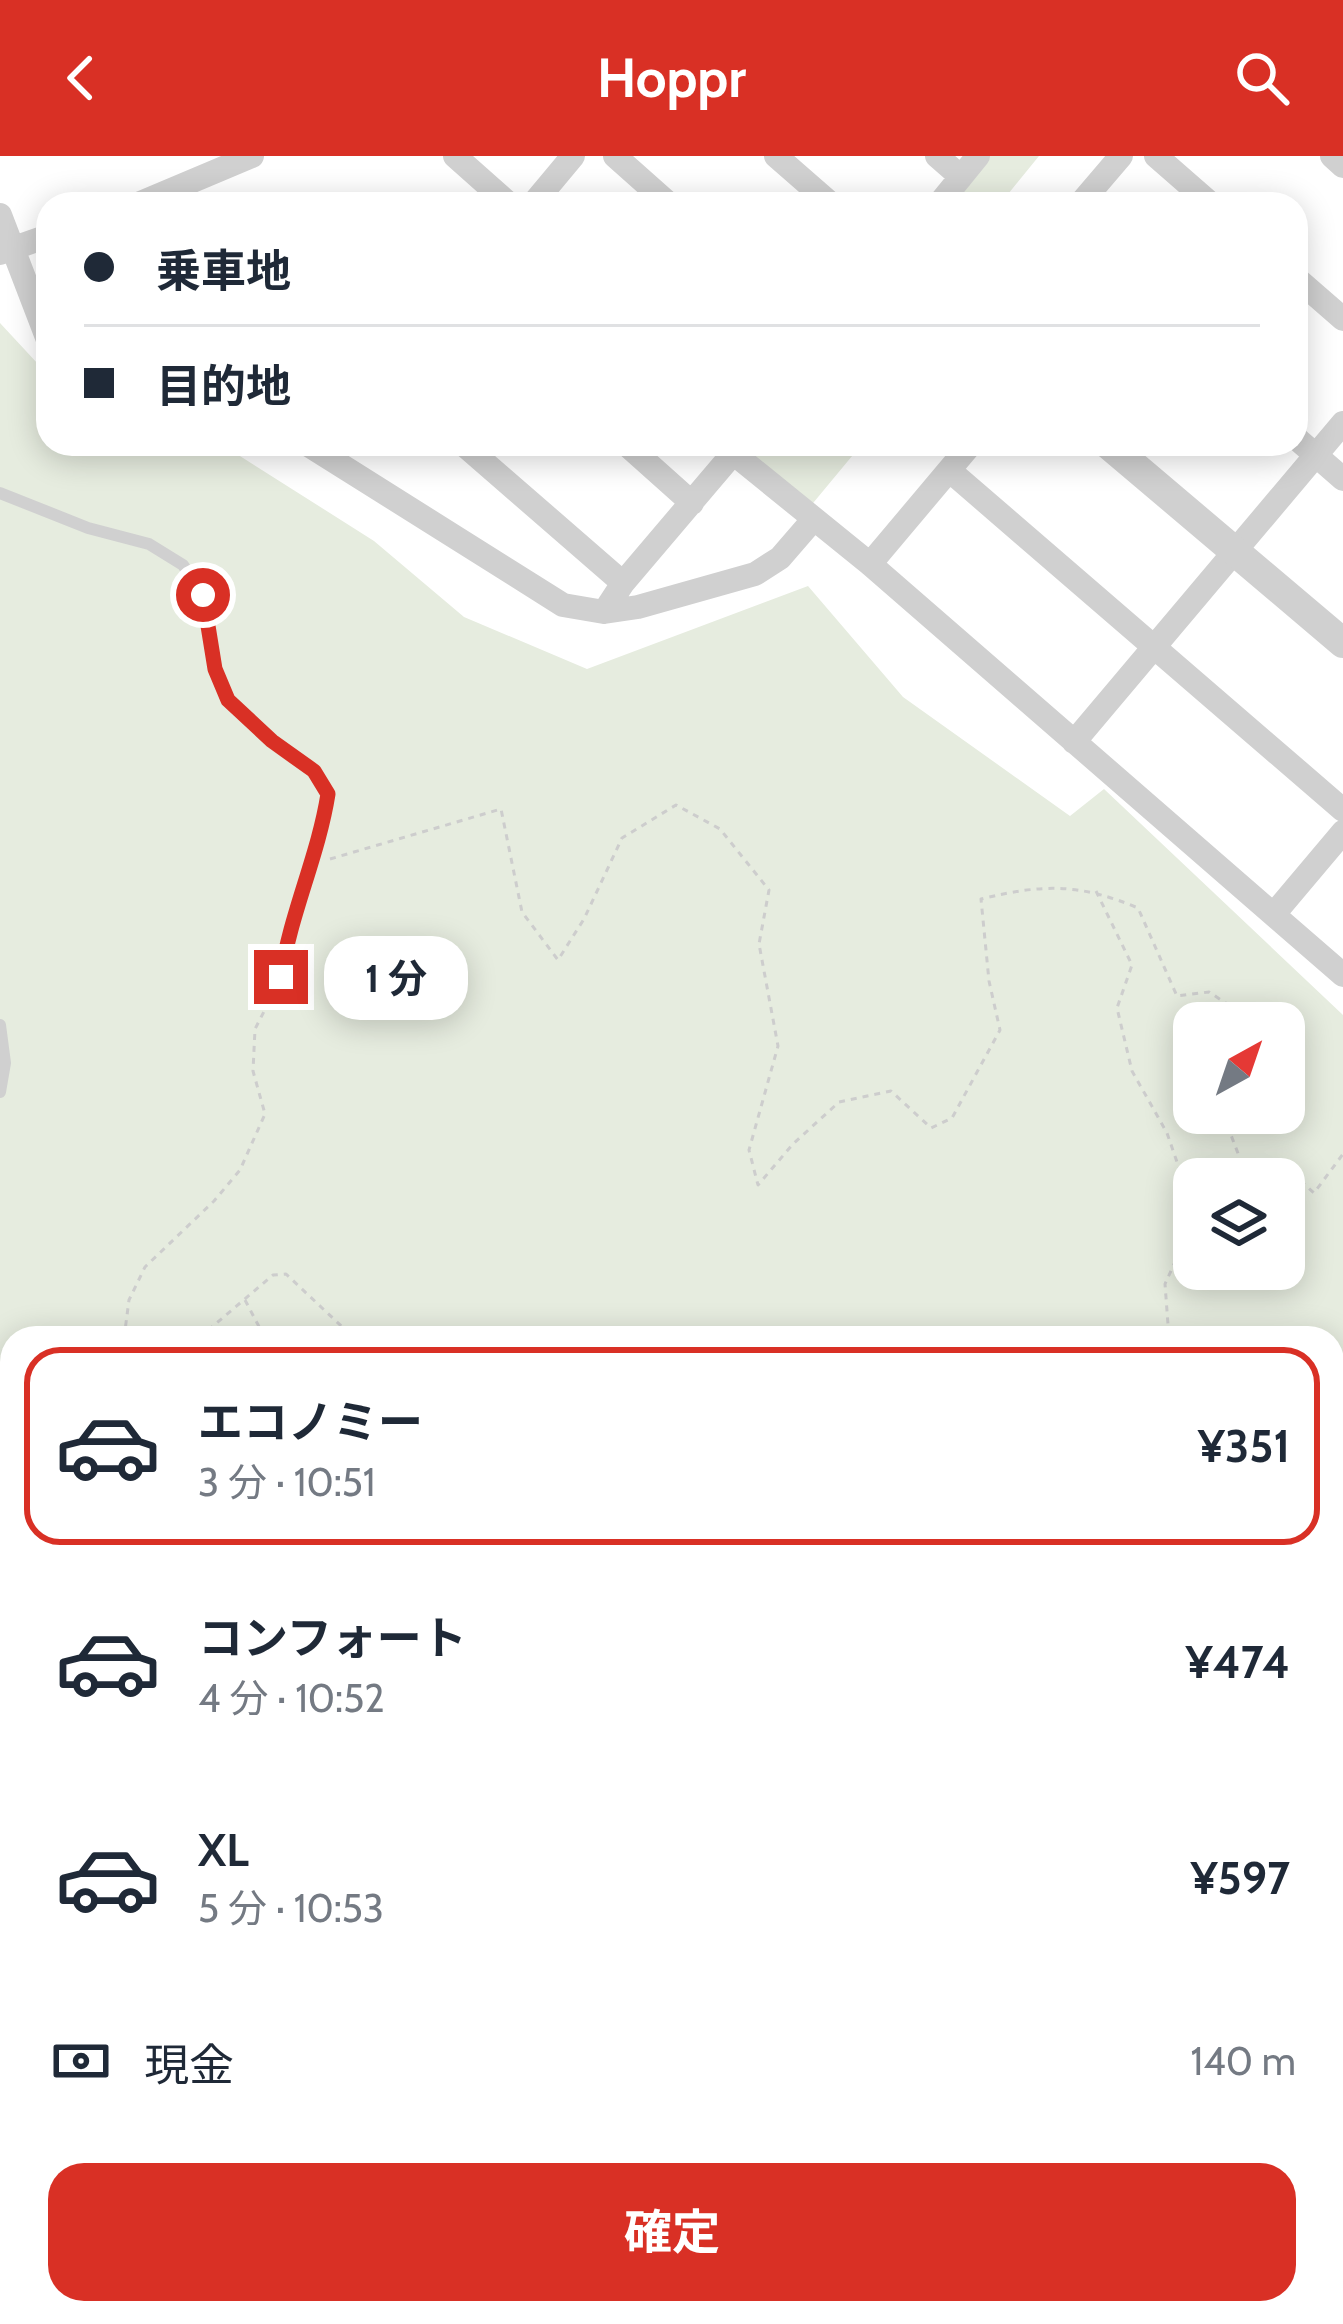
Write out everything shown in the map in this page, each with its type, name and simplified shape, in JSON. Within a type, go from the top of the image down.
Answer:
[{"type":"street","points":[[166,192],[252,156]]},
{"type":"street","points":[[455,156],[496,192]]},
{"type":"street","points":[[542,192],[573,156]]},
{"type":"street","points":[[615,156],[656,192]]},
{"type":"street","points":[[776,156],[817,192]]},
{"type":"street","points":[[937,156],[961,177]]},
{"type":"street","points":[[949,192],[978,156]]},
{"type":"street","points":[[1090,192],[1121,156]]},
{"type":"street","points":[[1156,156],[1197,192]]},
{"type":"street","points":[[1332,156],[1343,166]]},
{"type":"street","points":[[0,214],[6,251],[36,315]]},
{"type":"street","points":[[6,251],[36,240]]},
{"type":"street","points":[[1308,288],[1343,319]]},
{"type":"street","points":[[1308,445],[1343,423]]},
{"type":"street","points":[[1308,448],[1343,479]]},
{"type":"street","points":[[327,456],[563,605],[604,612],[755,574],[780,558],[812,521]]},
{"type":"street","points":[[477,456],[623,583]]},
{"type":"street","points":[[639,456],[692,503]]},
{"type":"street","points":[[604,612],[731,456]]},
{"type":"street","points":[[744,456],[812,521],[869,564],[1343,975]]},
{"type":"street","points":[[869,564],[961,456]]},
{"type":"street","points":[[1122,456],[1343,644]]},
{"type":"street","points":[[1074,742],[1233,550],[1299,456]]},
{"type":"street","points":[[949,470],[1343,810]]},
{"type":"street","points":[[1274,914],[1343,832]]},
{"type":"lane","points":[[0,493],[88,528],[148,544],[183,565],[203,595],[215,669],[228,700],[272,741],[314,771],[328,794],[324,821],[288,931],[281,977]]},
{"type":"lane","points":[[0,1025],[5,1063],[0,1092]]},
{"type":"path","points":[[304,880],[331,859],[501,808],[522,913],[558,960],[584,920],[622,838],[676,805],[720,829],[769,890],[759,944],[778,1046],[749,1150],[758,1185],[839,1102],[891,1091],[931,1128],[952,1118],[1000,1030],[989,981],[981,899],[1021,889],[1095,890],[1138,908],[1177,996],[1208,992],[1224,1002]]},
{"type":"path","points":[[1095,890],[1132,964],[1117,1008],[1132,1071],[1167,1133],[1187,1192],[1185,1240],[1165,1284],[1168,1326]]},
{"type":"path","points":[[126,1326],[129,1300],[145,1267],[240,1170],[265,1114],[253,1071],[255,1029],[281,977]]},
{"type":"path","points":[[1305,1185],[1314,1193],[1343,1154]]},
{"type":"path","points":[[213,1326],[273,1275],[286,1274],[341,1326]]},
{"type":"path","points":[[244,1299],[259,1326]]},
{"type":"shaded area","points":[[978,156],[1039,156],[1010,192],[949,192]]},
{"type":"shaded area","points":[[0,323],[36,362],[36,456],[240,456],[374,541],[464,617],[587,669],[808,586],[903,697],[1070,816],[1104,789],[1343,1015],[1343,1326],[0,1326]]},
{"type":"shaded area","points":[[752,456],[852,456],[804,514]]},
{"type":"route","points":[[203,595],[215,669],[228,700],[272,741],[314,771],[328,794],[324,821],[288,931],[281,977]]}]
